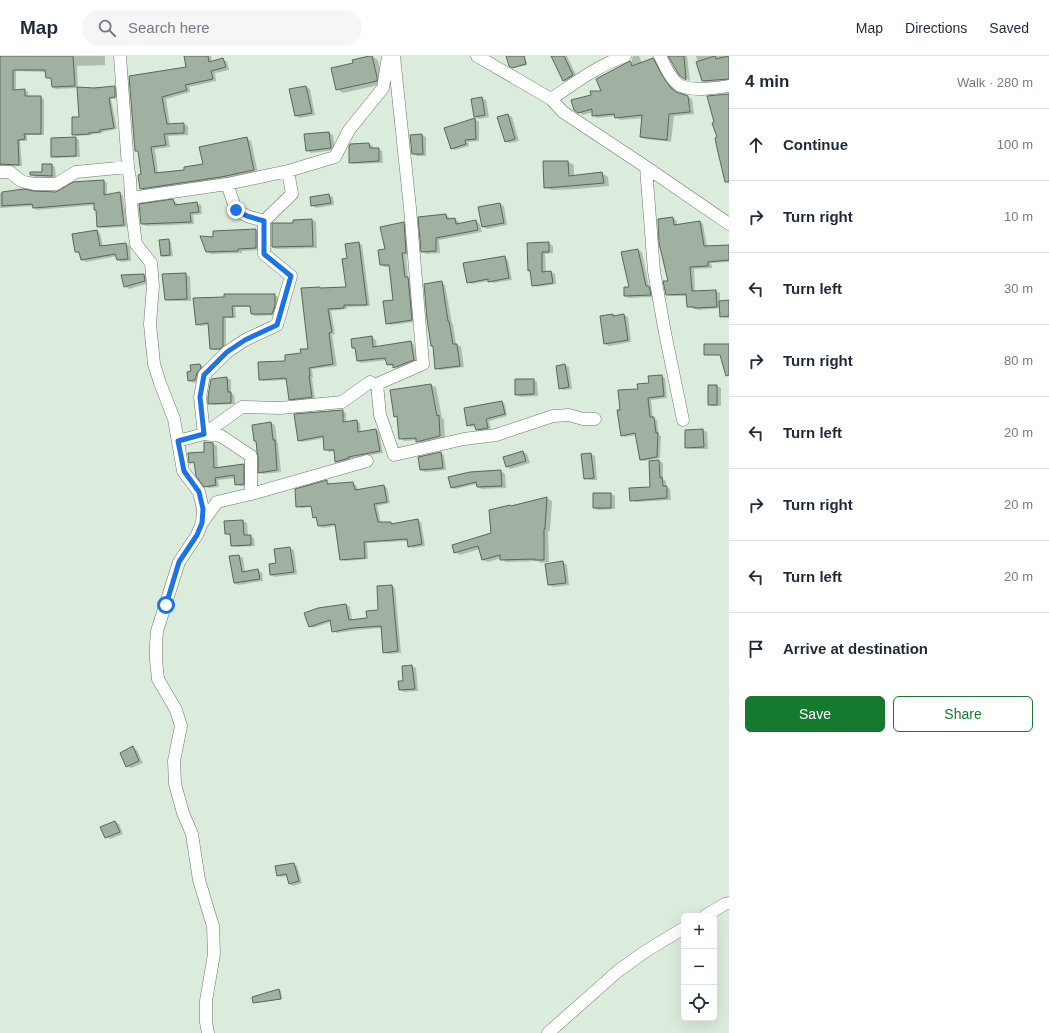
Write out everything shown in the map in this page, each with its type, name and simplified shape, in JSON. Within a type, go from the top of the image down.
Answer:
[{"type":"street","points":[[120,56],[128,167],[136,244],[150,263],[153,286],[150,324],[154,364],[174,419],[184,471],[199,492],[203,509],[202,523]]},
{"type":"street","points":[[132,198],[227,184],[288,170],[335,157],[349,130],[383,88],[388,56]]},
{"type":"street","points":[[394,56],[410,208],[423,364],[377,384],[380,415],[394,455],[464,439],[496,435],[553,416],[569,415],[583,419],[595,419]]},
{"type":"street","points":[[477,56],[551,99],[563,112],[729,224]]},
{"type":"street","points":[[660,56],[671,76],[678,84],[686,87],[698,88],[729,86]]},
{"type":"street","points":[[551,99],[587,74],[616,57]]},
{"type":"street","points":[[0,172],[10,172],[21,181],[34,184],[56,184],[76,172],[128,167]]},
{"type":"street","points":[[646,167],[654,271],[666,339],[683,420]]},
{"type":"street","points":[[204,434],[200,397],[204,375],[227,352],[245,340],[277,325],[291,276],[264,254],[264,221],[292,194],[288,170]]},
{"type":"street","points":[[227,184],[236,210],[247,216],[264,221]]},
{"type":"street","points":[[178,441],[204,434],[242,407],[280,408],[342,402],[370,382]]},
{"type":"street","points":[[204,434],[221,436],[251,456],[251,494]]},
{"type":"street","points":[[208,1033],[206,1022],[206,1001],[214,954],[213,926],[199,880],[192,834],[175,784],[174,761],[181,726],[176,710],[158,679],[156,660],[157,631],[179,562],[197,535],[202,523],[217,502],[251,494],[367,461]]},
{"type":"street","points":[[710,913],[724,904],[729,903]]},
{"type":"street","points":[[548,1033],[618,971],[646,951],[681,930]]},
{"type":"building","points":[[0,56],[73,56],[75,86],[52,87],[51,78],[46,78],[45,70],[13,70],[13,90],[25,89],[25,96],[41,96],[41,134],[24,134],[25,139],[18,140],[19,165],[0,164]]},
{"type":"building","points":[[184,56],[208,56],[209,62],[223,58],[226,67],[211,71],[213,79],[185,85],[187,90],[162,97],[167,124],[184,123],[184,133],[164,134],[166,145],[151,147],[155,173],[184,170],[184,167],[203,164],[199,147],[247,137],[254,170],[221,177],[140,189],[138,175],[141,174],[138,151],[135,151],[129,76],[186,67]]},
{"type":"building","points":[[372,56],[377,81],[336,90],[331,68],[353,63],[352,60]]},
{"type":"building","points":[[506,56],[524,56],[526,64],[512,68],[509,66]]},
{"type":"building","points":[[551,56],[564,56],[573,75],[563,81]]},
{"type":"building","points":[[668,56],[684,56],[686,80],[679,75]]},
{"type":"building","points":[[715,56],[716,59],[729,56],[729,79],[702,81],[696,62]]},
{"type":"building","points":[[653,58],[670,87],[676,92],[688,96],[690,112],[669,114],[667,140],[640,137],[642,115],[615,118],[614,114],[592,116],[592,109],[578,113],[574,110],[571,100],[591,95],[590,91],[601,91],[596,79],[630,61],[632,66]]},
{"type":"building","points":[[115,86],[115,97],[109,98],[114,128],[100,130],[100,132],[89,134],[72,135],[72,117],[79,117],[77,87],[94,88]]},
{"type":"building","points":[[306,86],[312,113],[295,116],[289,89]]},
{"type":"building","points":[[729,94],[729,182],[725,182],[715,138],[717,137],[712,123],[714,122],[707,96]]},
{"type":"building","points":[[482,97],[485,115],[474,117],[471,99]]},
{"type":"building","points":[[508,114],[515,139],[505,142],[497,117]]},
{"type":"building","points":[[475,118],[476,139],[465,140],[466,144],[451,149],[444,128]]},
{"type":"building","points":[[329,132],[331,148],[306,151],[304,134]]},
{"type":"building","points":[[422,134],[423,154],[412,154],[410,135]]},
{"type":"building","points":[[76,137],[76,156],[51,157],[51,138]]},
{"type":"building","points":[[369,143],[370,148],[379,148],[379,161],[349,163],[350,144]]},
{"type":"building","points":[[543,161],[568,161],[569,176],[602,172],[604,183],[544,188]]},
{"type":"building","points":[[42,164],[52,164],[52,176],[30,175],[30,172],[42,172]]},
{"type":"building","points":[[104,180],[104,195],[120,192],[124,225],[97,227],[94,203],[33,208],[32,204],[2,206],[2,192],[24,189],[56,192],[73,182]]},
{"type":"building","points":[[329,194],[331,203],[311,206],[310,197]]},
{"type":"building","points":[[173,199],[175,205],[197,202],[199,212],[190,213],[191,222],[141,224],[139,204]]},
{"type":"building","points":[[500,203],[504,223],[482,227],[478,207]]},
{"type":"building","points":[[446,214],[447,219],[455,218],[456,224],[476,220],[478,230],[436,238],[436,251],[421,252],[418,217]]},
{"type":"building","points":[[673,217],[674,225],[700,221],[704,246],[729,245],[729,260],[708,262],[708,266],[690,267],[692,291],[716,290],[717,307],[687,307],[686,294],[666,295],[663,281],[668,281],[659,243],[658,219]]},
{"type":"building","points":[[312,219],[313,246],[272,247],[272,223],[293,223],[293,220]]},
{"type":"building","points":[[404,222],[406,253],[402,253],[405,277],[408,277],[412,320],[386,324],[383,301],[393,300],[389,265],[380,265],[378,250],[385,249],[380,227]]},
{"type":"building","points":[[256,229],[256,248],[238,249],[238,251],[206,252],[200,236],[213,237],[213,231]]},
{"type":"building","points":[[97,230],[100,246],[126,243],[128,259],[117,260],[115,254],[81,260],[79,252],[75,252],[72,234]]},
{"type":"building","points":[[169,239],[170,255],[161,256],[159,240]]},
{"type":"building","points":[[359,242],[367,305],[344,305],[344,308],[328,309],[332,332],[329,333],[333,364],[309,368],[312,397],[289,400],[286,378],[259,380],[258,362],[285,361],[285,355],[301,353],[300,349],[308,349],[301,288],[346,287],[342,259],[347,258],[345,244]]},
{"type":"building","points":[[549,242],[549,252],[542,252],[542,272],[551,271],[553,283],[532,286],[530,270],[528,271],[527,243]]},
{"type":"building","points":[[638,249],[646,286],[649,286],[651,295],[624,296],[624,287],[629,287],[621,252]]},
{"type":"building","points":[[505,256],[509,278],[488,282],[488,279],[467,283],[463,263]]},
{"type":"building","points":[[186,273],[187,299],[165,300],[162,274]]},
{"type":"building","points":[[144,274],[145,281],[124,287],[121,275]]},
{"type":"building","points":[[442,281],[448,321],[453,344],[457,344],[460,366],[435,369],[433,346],[431,346],[427,319],[424,284]]},
{"type":"building","points":[[224,294],[275,294],[275,306],[272,314],[251,314],[250,306],[232,306],[233,317],[223,317],[223,346],[220,349],[210,349],[208,323],[196,325],[193,298],[224,297]]},
{"type":"building","points":[[729,300],[729,316],[720,317],[719,301]]},
{"type":"building","points":[[613,314],[613,316],[624,314],[628,340],[604,344],[600,316]]},
{"type":"building","points":[[372,336],[373,347],[411,341],[414,360],[393,368],[393,364],[387,365],[385,358],[357,361],[355,348],[352,348],[351,339]]},
{"type":"building","points":[[704,344],[729,344],[729,375],[726,376],[720,355],[704,355]]},
{"type":"building","points":[[200,364],[201,368],[197,373],[195,380],[188,381],[187,372],[191,371],[190,365]]},
{"type":"building","points":[[565,364],[569,387],[559,389],[556,366]]},
{"type":"building","points":[[662,375],[664,396],[648,398],[650,417],[654,417],[656,433],[658,433],[657,457],[640,460],[635,433],[621,436],[617,410],[620,410],[618,390],[638,389],[637,384],[649,383],[648,376]]},
{"type":"building","points":[[227,377],[228,392],[231,392],[231,403],[208,404],[211,379]]},
{"type":"building","points":[[515,379],[534,379],[534,394],[515,395]]},
{"type":"building","points":[[431,384],[437,416],[439,415],[440,436],[416,442],[416,438],[399,439],[397,416],[394,417],[390,390]]},
{"type":"building","points":[[708,385],[717,385],[717,405],[708,405]]},
{"type":"building","points":[[502,401],[505,414],[486,419],[488,428],[476,430],[474,424],[467,426],[464,408]]},
{"type":"building","points":[[343,410],[343,422],[357,420],[358,432],[376,429],[380,451],[348,457],[349,458],[335,462],[334,450],[324,450],[323,436],[298,441],[294,414]]},
{"type":"building","points":[[271,422],[273,440],[275,440],[277,470],[258,473],[258,456],[252,425]]},
{"type":"building","points":[[703,429],[704,447],[685,448],[685,430]]},
{"type":"building","points":[[204,442],[213,443],[214,468],[244,464],[244,484],[235,485],[234,475],[215,478],[216,485],[204,487],[196,476],[194,462],[189,463],[188,453],[204,452]]},
{"type":"building","points":[[523,451],[526,461],[506,467],[503,457]]},
{"type":"building","points":[[441,452],[443,468],[420,470],[418,457]]},
{"type":"building","points":[[591,453],[594,478],[584,479],[581,454]]},
{"type":"building","points":[[659,460],[660,478],[662,477],[663,486],[667,486],[667,498],[630,501],[629,488],[650,487],[649,461]]},
{"type":"building","points":[[501,470],[502,486],[477,487],[476,482],[451,488],[448,477],[470,472]]},
{"type":"building","points":[[327,480],[327,484],[353,482],[355,490],[384,485],[387,502],[374,504],[378,522],[391,522],[391,524],[418,519],[422,544],[408,547],[407,539],[364,542],[365,558],[340,560],[335,524],[318,526],[316,517],[313,518],[311,506],[296,507],[295,489]]},
{"type":"building","points":[[593,493],[611,493],[611,508],[593,508]]},
{"type":"building","points":[[547,497],[544,529],[544,560],[500,560],[500,555],[482,560],[478,546],[454,553],[452,545],[491,533],[489,510]]},
{"type":"building","points":[[243,520],[244,535],[251,535],[251,545],[231,546],[230,534],[225,534],[224,521]]},
{"type":"building","points":[[290,547],[294,572],[270,575],[269,564],[276,563],[274,549]]},
{"type":"building","points":[[239,555],[242,572],[258,569],[260,579],[234,583],[229,556]]},
{"type":"building","points":[[563,561],[566,583],[548,585],[545,564]]},
{"type":"building","points":[[392,585],[398,651],[383,653],[381,626],[353,628],[332,632],[330,620],[309,627],[304,613],[318,608],[346,604],[349,620],[367,618],[366,611],[378,610],[377,586]]},
{"type":"building","points":[[412,665],[415,689],[399,690],[398,681],[403,681],[402,666]]},
{"type":"building","points":[[133,746],[139,761],[126,767],[120,753]]},
{"type":"building","points":[[115,821],[120,832],[105,838],[100,827]]},
{"type":"building","points":[[294,863],[299,881],[289,884],[286,874],[277,876],[275,866]]},
{"type":"building","points":[[279,989],[281,999],[253,1003],[252,997]]},
{"type":"route","points":[[166,605],[179,562],[188,546],[197,535],[202,523],[203,509],[199,492],[184,471],[178,441],[204,434],[200,397],[204,375],[227,352],[245,340],[277,325],[291,276],[264,254],[264,221],[247,216],[236,210]]}]
